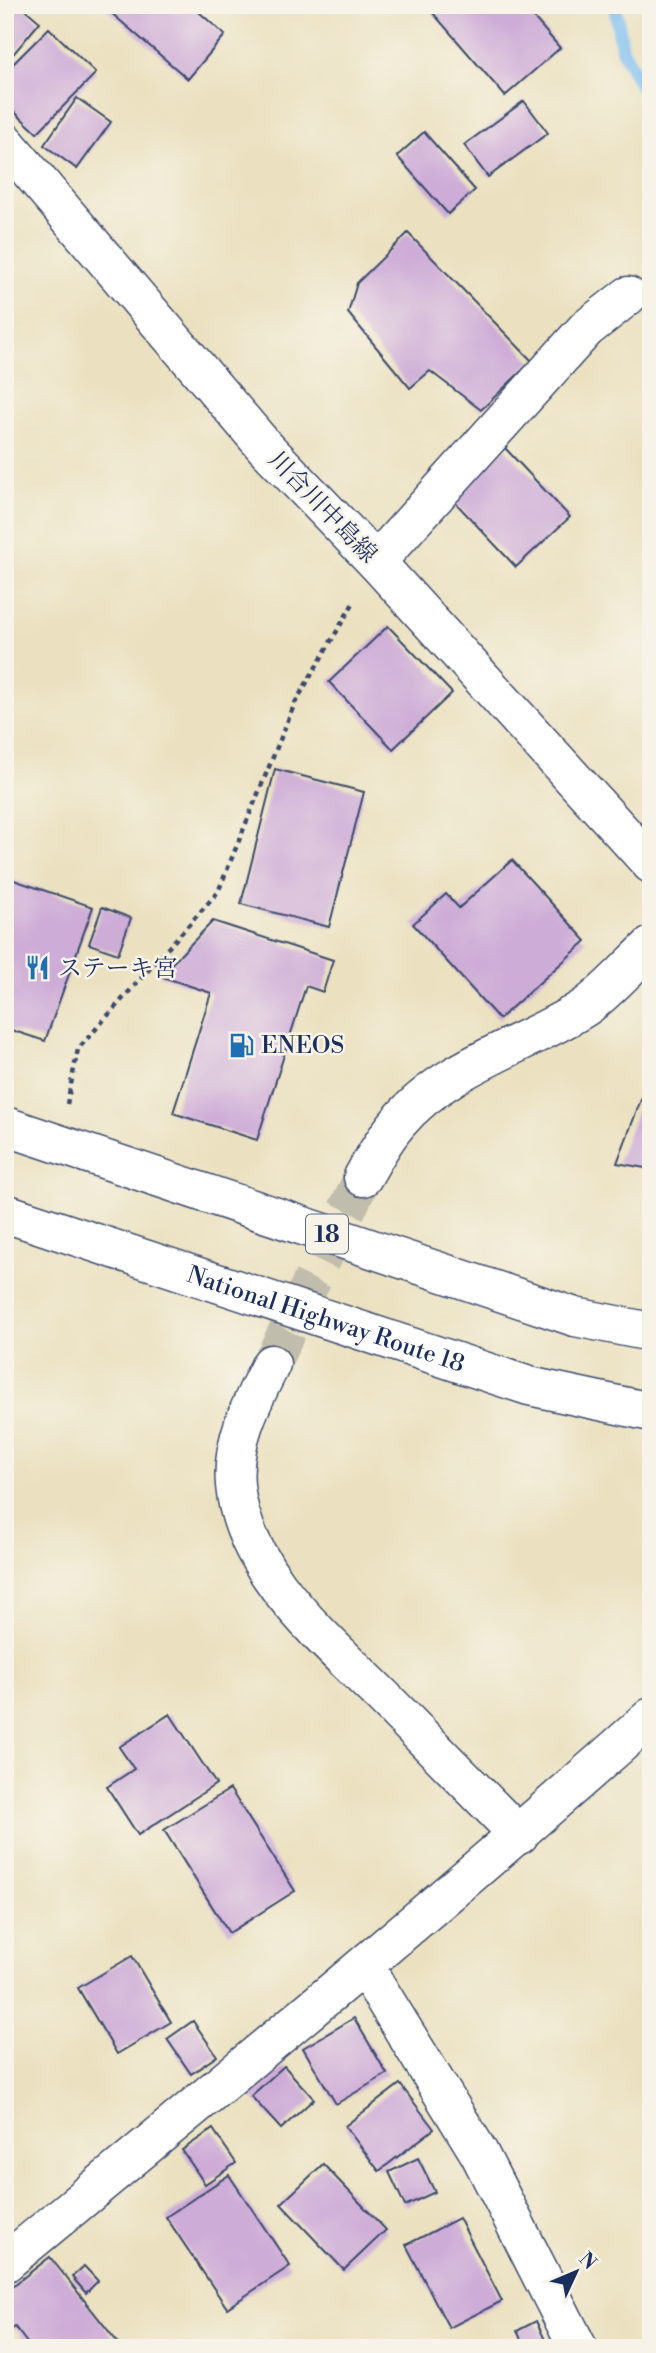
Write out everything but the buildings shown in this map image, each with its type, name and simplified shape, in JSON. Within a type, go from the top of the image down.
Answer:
[{"type":"main road","name":"川合川中島線","points":[[5,142],[264,446],[376,562],[651,864]]},
{"type":"main road","points":[[376,562],[586,329],[628,296]]},
{"type":"main road","points":[[363,1177],[399,1120],[421,1100],[446,1082],[586,1007],[651,946]]},
{"type":"main road","name":"18","points":[[5,1126],[575,1317],[651,1332]]},
{"type":"main road","name":"National Highway Route 18","points":[[5,1213],[529,1387],[651,1412]]},
{"type":"main road","points":[[271,1364],[250,1405],[236,1456],[235,1484],[249,1540],[293,1606],[519,1835]]},
{"type":"main road","points":[[5,2263],[519,1835],[651,1717]]},
{"type":"main road","points":[[364,1966],[479,2153],[578,2348]]},
{"type":"path","points":[[59,1143],[78,1049],[218,892],[295,703],[376,562]]},
{"type":"waterway","points":[[615,5],[622,49],[651,104]]},
{"type":"tunnel","points":[[271,1364],[363,1177]]},
{"type":"place","name":"ステーキ宮","points":[[38,968]]},
{"type":"place","name":"ENEOS","points":[[241,1045]]}]
